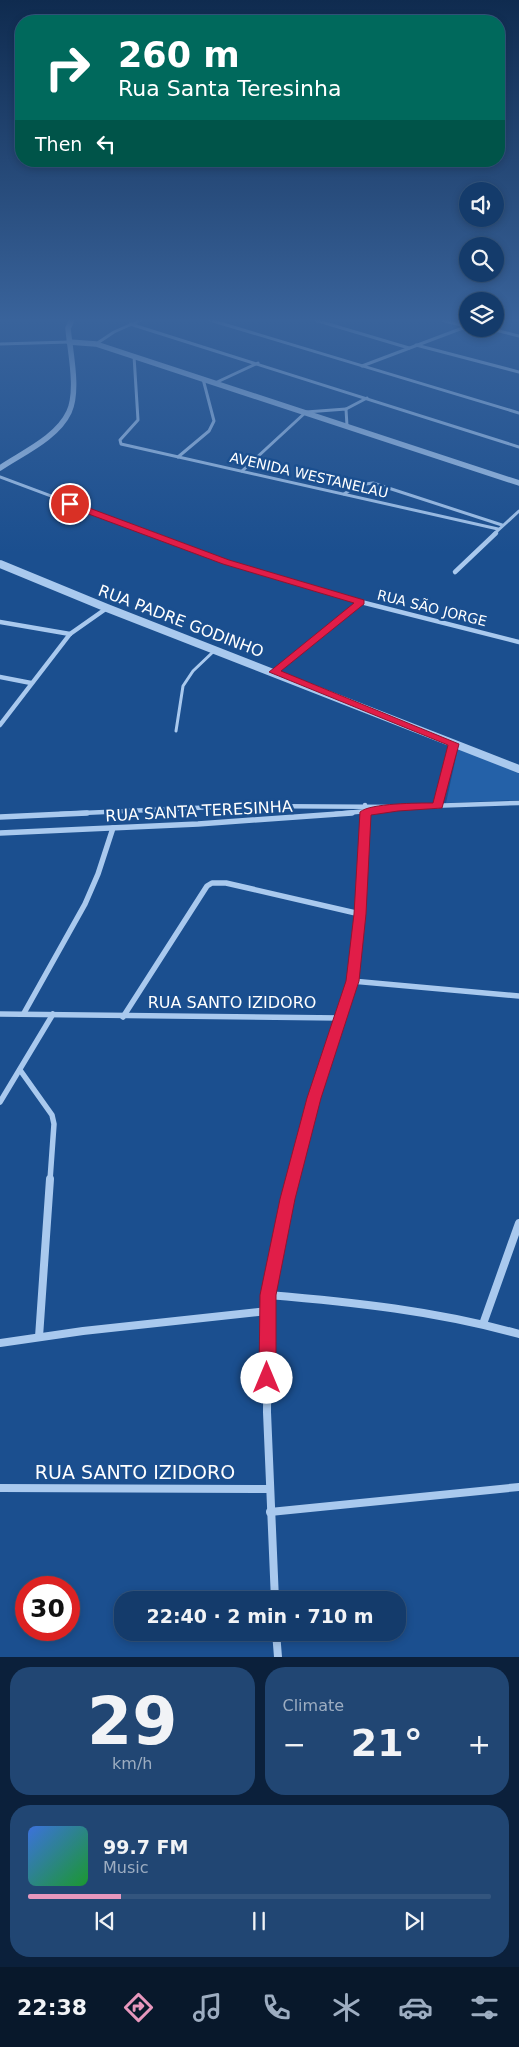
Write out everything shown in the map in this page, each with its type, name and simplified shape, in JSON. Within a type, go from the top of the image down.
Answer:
[{"type":"street","points":[[0,468],[52,431],[68,413],[71,397]]},
{"type":"street","name":"AVENIDA WESTANELAU","points":[[137,397],[138,420],[120,440],[121,444],[498,529]]},
{"type":"street","points":[[178,457],[209,431],[214,421],[208,397]]},
{"type":"street","points":[[260,397],[519,483]]},
{"type":"street","points":[[467,397],[519,413]]},
{"type":"street","points":[[242,471],[306,412],[346,410],[367,398],[519,447]]},
{"type":"street","points":[[346,410],[347,426]]},
{"type":"street","name":"RUA SÃO JORGE","points":[[0,478],[226,562],[361,602],[519,642]]},
{"type":"street","points":[[344,494],[358,484],[373,483],[502,526]]},
{"type":"street","points":[[455,572],[519,511]]},
{"type":"street","name":"RUA PADRE GODINHO","points":[[0,564],[107,608],[519,769]]},
{"type":"street","points":[[274,672],[361,602]]},
{"type":"street","points":[[0,725],[31,682],[70,634],[107,608]]},
{"type":"street","points":[[0,622],[70,634]]},
{"type":"street","points":[[0,677],[31,682]]},
{"type":"street","points":[[438,806],[454,744]]},
{"type":"street","name":"RUA SANTA TERESINHA","points":[[0,833],[113,828],[398,807],[519,803]]},
{"type":"street","name":"RUA SANTA TERESINHA","points":[[0,817],[239,806],[366,809]]},
{"type":"street","points":[[274,1591],[269,1489],[268,1295],[292,1181],[314,1098],[352,981],[360,914],[366,809]]},
{"type":"street","points":[[24,1013],[85,904],[98,874],[113,828]]},
{"type":"street","name":"RUA SANTO IZIDORO","points":[[123,1016],[207,886],[212,883],[226,883],[360,914]]},
{"type":"street","points":[[352,981],[519,996]]},
{"type":"street","name":"RUA SANTO IZIDORO","points":[[0,1014],[340,1018]]},
{"type":"street","points":[[0,1102],[53,1014]]},
{"type":"street","points":[[20,1070],[52,1115],[54,1124],[39,1337]]},
{"type":"street","points":[[483,1324],[519,1223]]},
{"type":"street","points":[[268,1295],[402,1308],[483,1324],[519,1334]]},
{"type":"street","points":[[0,1343],[267,1311]]},
{"type":"street","points":[[270,1512],[519,1487]]},
{"type":"street","name":"RUA SANTO IZIDORO","points":[[0,1488],[269,1489]]},
{"type":"street","points":[[277,1641],[278,1657]]},
{"type":"lane","points":[[176,731],[183,686],[193,671],[216,650]]},
{"type":"shaded area","points":[[458,748],[519,773],[519,800],[446,803]]},
{"type":"route","points":[[70,504],[226,562],[361,602],[274,672],[454,744],[438,806],[398,807],[366,812],[360,914],[352,981],[314,1098],[287,1199],[268,1295],[267,1378]]}]
